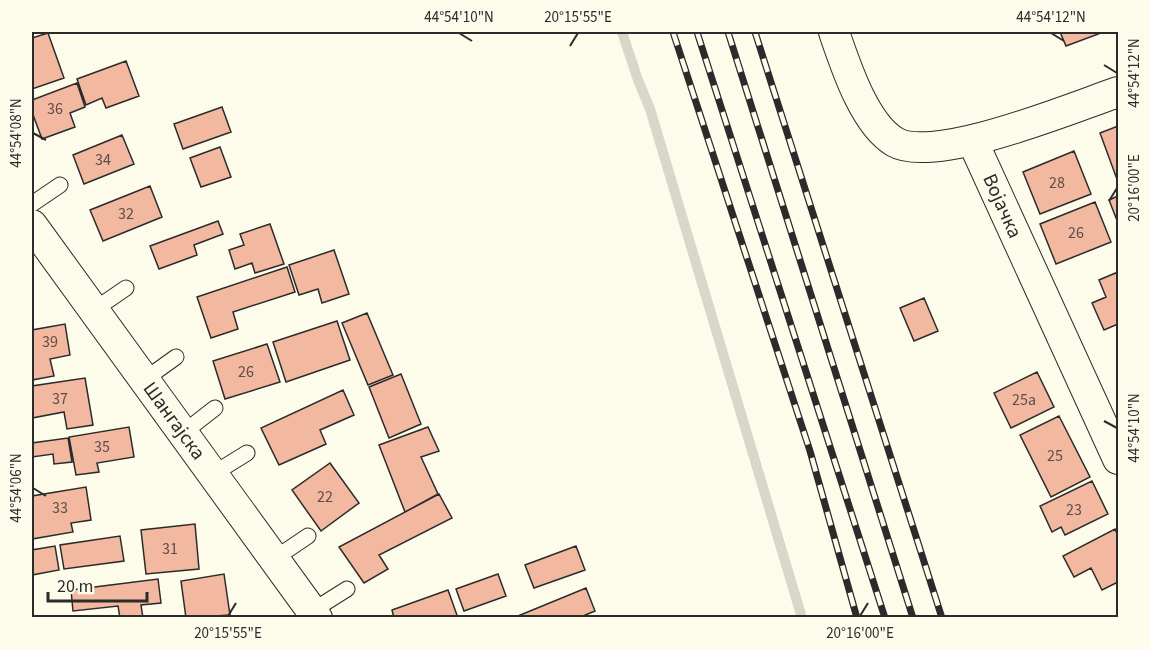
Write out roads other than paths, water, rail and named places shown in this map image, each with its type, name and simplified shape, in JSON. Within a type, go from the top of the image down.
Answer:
[{"type":"street","points":[[834,32],[861,100],[874,124],[895,142],[912,147],[973,142],[1119,92]]},
{"type":"street","name":"Војачка","points":[[973,142],[1119,459]]},
{"type":"street","name":"Шангајска","points":[[32,225],[314,614]]},
{"type":"lane","points":[[32,204],[60,185]]},
{"type":"lane","points":[[94,310],[126,288]]},
{"type":"lane","points":[[144,380],[176,357]]},
{"type":"lane","points":[[183,433],[215,408]]},
{"type":"lane","points":[[213,474],[247,453]]},
{"type":"lane","points":[[274,559],[308,536]]},
{"type":"lane","points":[[314,614],[347,589]]},
{"type":"waterway","points":[[622,32],[650,109],[802,618]]},
{"type":"railway","points":[[673,32],[810,451],[857,618]]},
{"type":"railway","points":[[697,32],[885,618]]},
{"type":"railway","points":[[728,32],[913,618]]},
{"type":"railway","points":[[755,32],[942,618]]}]
